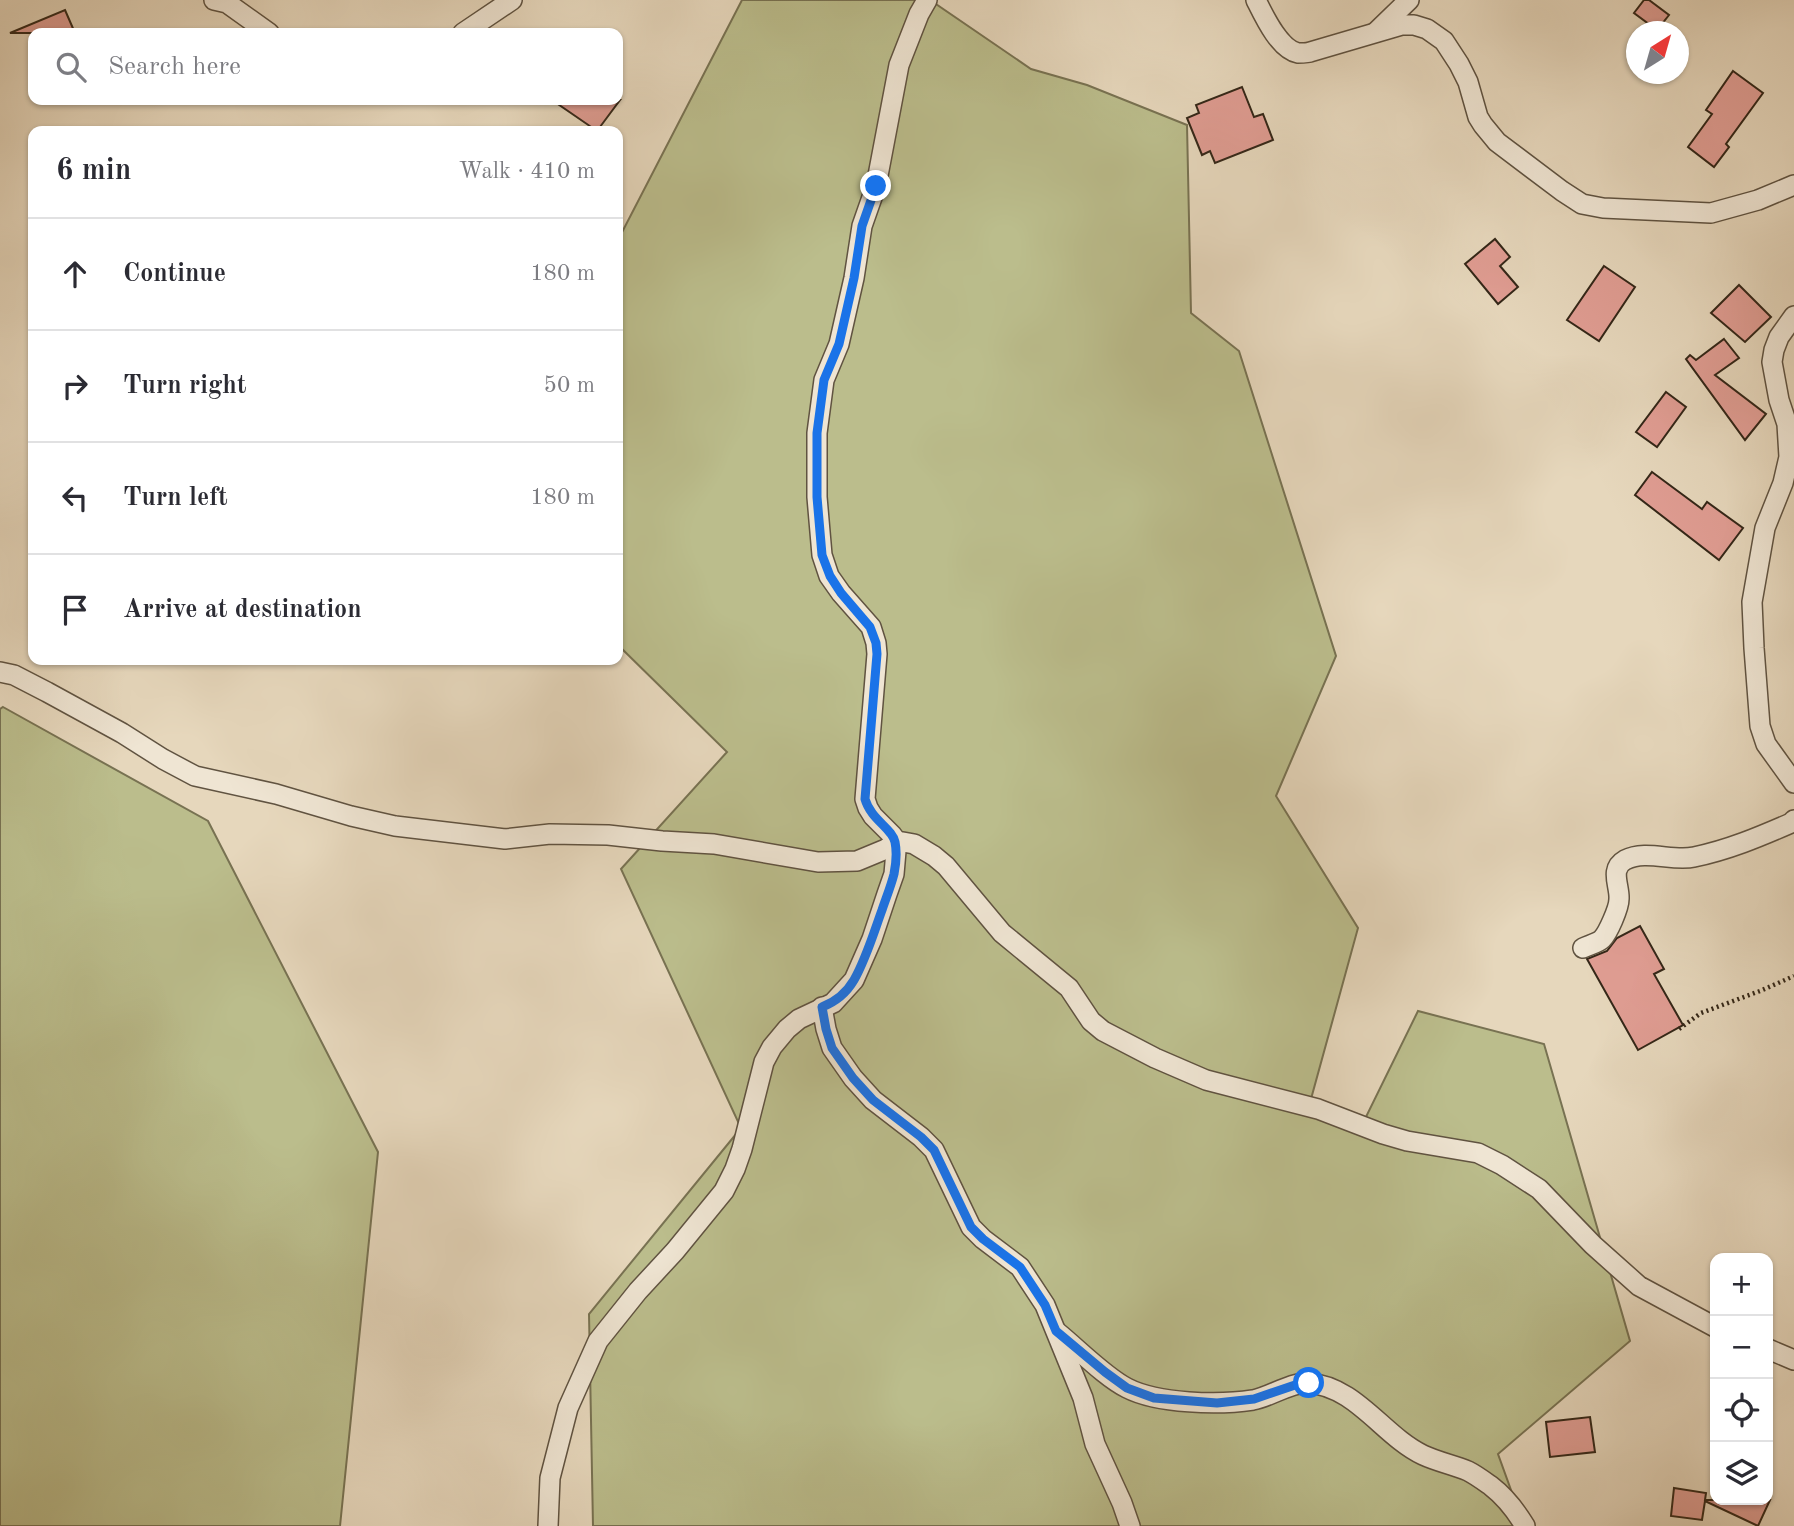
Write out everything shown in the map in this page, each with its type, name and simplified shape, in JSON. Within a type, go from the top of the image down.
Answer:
[{"type":"street","points":[[214,0],[227,4],[262,28]]},
{"type":"street","points":[[470,28],[512,0]]},
{"type":"street","points":[[548,1526],[550,1478],[568,1408],[598,1342],[723,1191],[742,1149],[764,1062],[787,1029],[799,1019],[833,1003],[854,980],[872,939],[894,874],[897,851],[892,835],[873,816],[865,799],[876,643],[870,627],[830,576],[822,555],[817,497],[817,433],[824,380],[839,344],[862,226],[876,186],[899,65],[927,0]]},
{"type":"street","points":[[1256,0],[1281,42],[1295,52],[1310,52],[1402,25],[1427,29],[1449,48],[1460,64],[1478,117],[1497,142],[1583,204],[1603,208],[1711,213],[1786,189],[1794,206]]},
{"type":"street","points":[[1376,32],[1409,0]]},
{"type":"street","points":[[1794,316],[1779,337],[1772,362],[1792,456],[1765,528],[1752,602],[1760,726],[1766,744],[1794,783]]},
{"type":"street","points":[[0,672],[15,675],[47,691],[195,776],[276,794],[395,826],[505,839],[550,834],[608,835],[714,845],[818,862],[856,861],[895,843],[914,844],[946,866],[1002,933],[1069,988],[1102,1031],[1206,1080],[1318,1109],[1406,1141],[1478,1153],[1502,1164],[1539,1189],[1593,1245],[1639,1286],[1710,1324]]},
{"type":"street","points":[[1583,948],[1600,941],[1604,936],[1618,905],[1616,872],[1620,864],[1627,859],[1642,856],[1692,858],[1748,841],[1794,820]]},
{"type":"street","points":[[822,1007],[832,1048],[853,1078],[873,1100],[934,1150],[971,1227],[1020,1267],[1045,1305],[1083,1398],[1095,1444],[1130,1526]]},
{"type":"street","points":[[1056,1331],[1127,1388],[1154,1398],[1217,1403],[1254,1399],[1298,1384],[1329,1387],[1369,1412],[1398,1439],[1422,1455],[1471,1472],[1493,1488],[1525,1526]]},
{"type":"street","points":[[1773,1351],[1794,1360]]},
{"type":"path","points":[[1679,1029],[1701,1013],[1794,976]]},
{"type":"green space","points":[[742,0],[930,0],[1031,69],[1087,85],[1187,125],[1191,313],[1239,351],[1336,656],[1276,796],[1358,928],[1311,1099],[1364,1121],[1418,1011],[1544,1044],[1630,1341],[1498,1454],[1524,1526],[593,1526],[589,1314],[741,1128],[621,869],[727,752],[623,650],[623,230]]},
{"type":"green space","points":[[3,707],[208,821],[378,1152],[340,1526],[0,1526],[0,709]]},
{"type":"building","points":[[1644,0],[1649,0],[1669,15],[1664,21],[1645,21],[1634,13]]},
{"type":"building","points":[[65,10],[73,28],[28,28],[28,33],[10,33]]},
{"type":"building","points":[[1733,71],[1763,93],[1726,144],[1729,147],[1714,167],[1688,147],[1712,114],[1706,110]]},
{"type":"building","points":[[1242,87],[1254,117],[1263,114],[1273,140],[1215,163],[1210,151],[1202,155],[1187,118],[1199,113],[1196,105]]},
{"type":"building","points":[[559,105],[616,105],[601,126],[590,126]]},
{"type":"building","points":[[1495,239],[1510,257],[1500,266],[1518,287],[1498,304],[1465,264]]},
{"type":"building","points":[[1604,266],[1635,287],[1599,341],[1567,320]]},
{"type":"building","points":[[1739,285],[1771,317],[1745,342],[1711,313]]},
{"type":"building","points":[[1724,339],[1739,358],[1715,375],[1766,414],[1745,440],[1686,359],[1690,355],[1696,360]]},
{"type":"building","points":[[1666,392],[1686,407],[1657,447],[1636,432]]},
{"type":"building","points":[[1652,472],[1702,509],[1707,502],[1743,528],[1719,560],[1635,495]]},
{"type":"building","points":[[1640,926],[1664,969],[1654,974],[1683,1025],[1638,1050],[1587,959],[1607,951],[1617,938]]},
{"type":"building","points":[[1590,1417],[1595,1452],[1550,1457],[1546,1422]]},
{"type":"building","points":[[1674,1488],[1706,1493],[1705,1500],[1710,1500],[1710,1503],[1705,1501],[1702,1520],[1671,1516]]},
{"type":"building","points":[[1713,1505],[1768,1505],[1758,1526]]},
{"type":"route","points":[[876,186],[862,226],[839,344],[824,380],[817,433],[817,497],[822,555],[830,576],[870,627],[876,643],[865,799],[873,816],[895,839],[897,851],[894,874],[872,939],[854,980],[833,1003],[822,1007],[832,1048],[873,1100],[934,1150],[971,1227],[1020,1267],[1045,1305],[1056,1331],[1127,1388],[1154,1398],[1217,1403],[1254,1399],[1298,1384],[1309,1383]]}]
